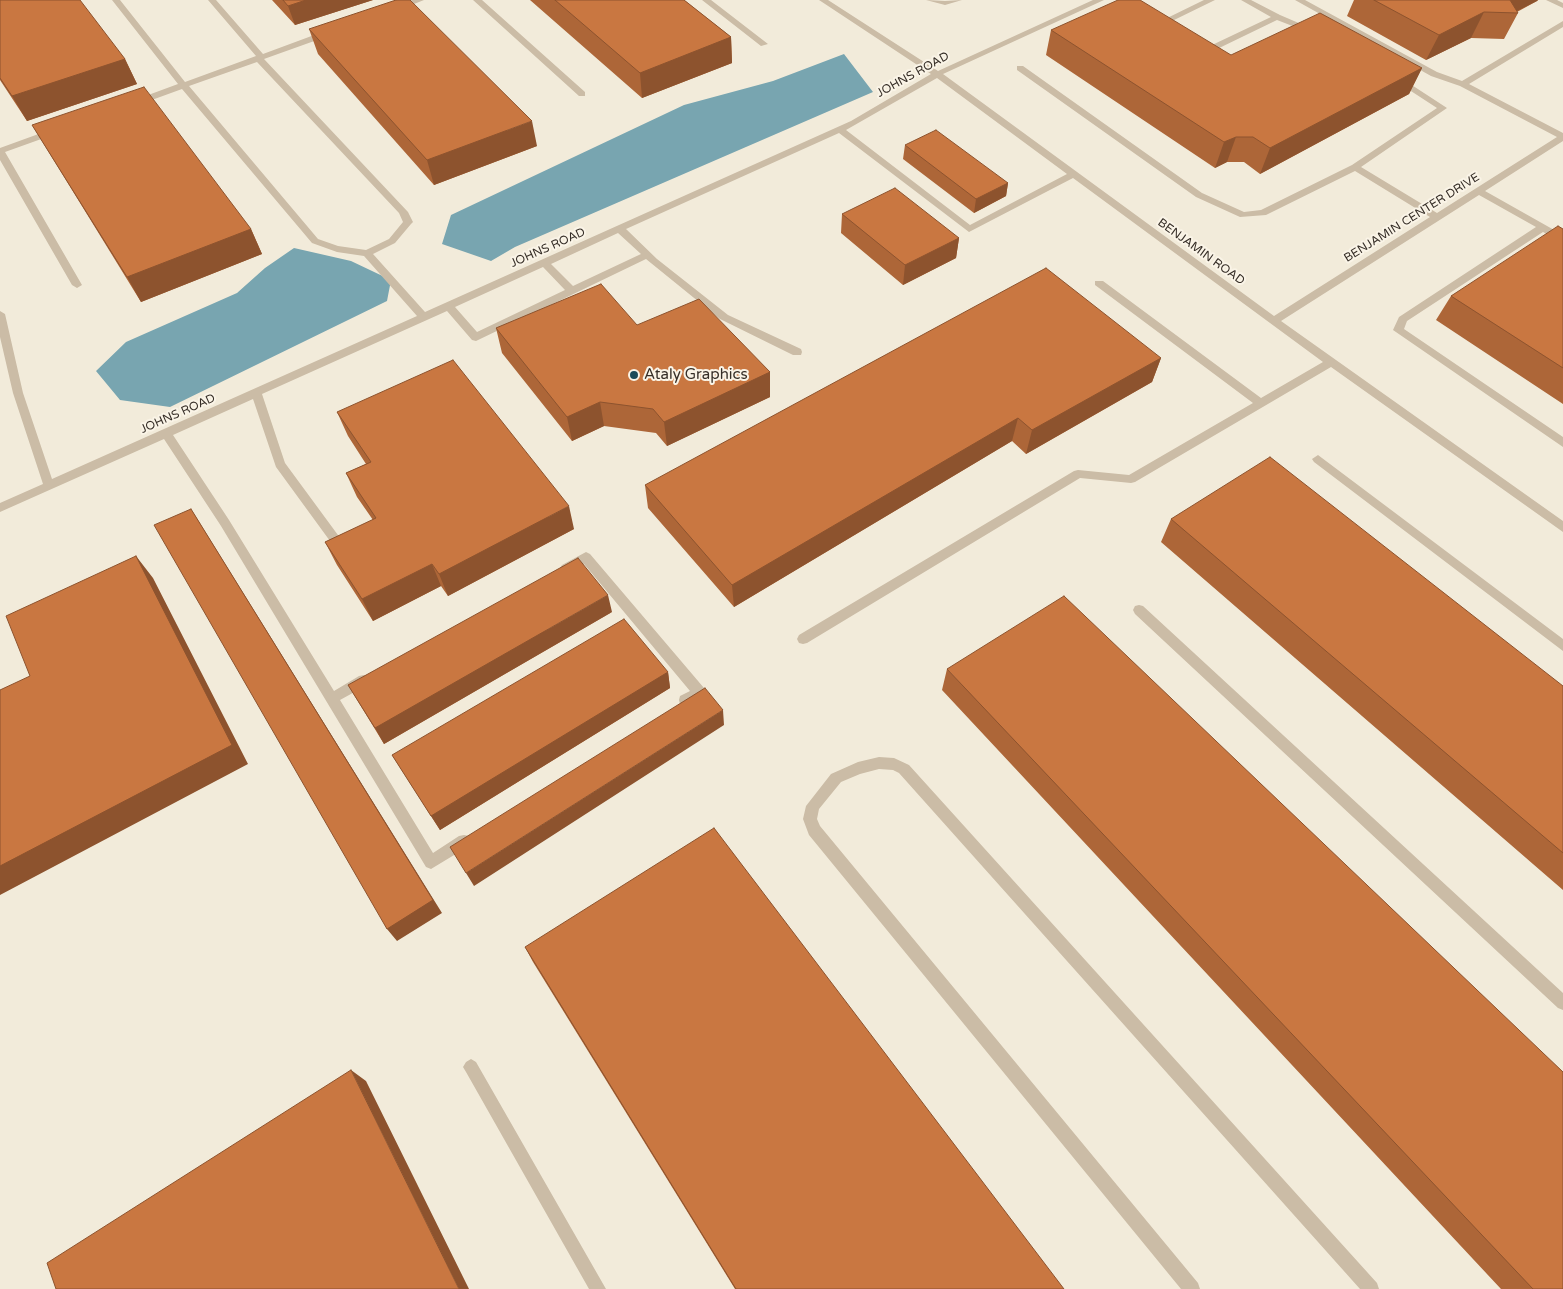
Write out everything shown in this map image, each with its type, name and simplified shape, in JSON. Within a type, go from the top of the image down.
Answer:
[{"type":"street","points":[[116,0],[183,86],[316,241],[337,249],[367,253],[392,241],[408,222],[403,212],[260,58],[212,0]]},
{"type":"street","points":[[383,13],[420,0]]},
{"type":"street","points":[[477,0],[582,94]]},
{"type":"street","points":[[706,0],[764,44]]},
{"type":"street","name":"BENJAMIN ROAD","points":[[823,0],[936,74],[1331,362],[1563,527]]},
{"type":"street","points":[[930,0],[945,3],[958,0]]},
{"type":"street","name":"JOHNS ROAD","points":[[0,508],[840,130],[936,74],[1100,0]]},
{"type":"street","points":[[1179,31],[1163,22],[1211,0]]},
{"type":"street","points":[[1245,0],[1277,17],[1323,36]]},
{"type":"street","points":[[1299,0],[1434,74],[1463,84],[1563,137]]},
{"type":"street","points":[[1311,7],[1324,0]]},
{"type":"street","points":[[1550,0],[1563,6]]},
{"type":"street","points":[[1195,40],[1210,49],[1277,17]]},
{"type":"street","points":[[1463,84],[1563,23]]},
{"type":"street","points":[[128,105],[336,30]]},
{"type":"street","points":[[1020,68],[1199,195],[1243,215],[1263,214],[1355,167],[1443,108],[1394,78]]},
{"type":"street","points":[[64,128],[0,152],[77,285]]},
{"type":"street","points":[[840,130],[969,229],[1074,174]]},
{"type":"street","name":"BENJAMIN CENTER DRIVE","points":[[1274,320],[1563,137]]},
{"type":"street","points":[[1355,167],[1437,217]]},
{"type":"street","points":[[1479,190],[1563,239]]},
{"type":"street","points":[[1543,227],[1403,318],[1398,330],[1563,443]]},
{"type":"street","points":[[620,229],[647,256],[724,317],[797,352]]},
{"type":"street","points":[[367,253],[424,317]]},
{"type":"street","points":[[448,306],[476,337],[647,256]]},
{"type":"street","points":[[544,263],[572,291]]},
{"type":"street","points":[[1099,283],[1261,403]]},
{"type":"street","points":[[0,314],[18,393],[49,486]]},
{"type":"street","points":[[803,638],[1078,474],[1131,480],[1331,362]]},
{"type":"street","points":[[256,392],[280,464],[342,548]]},
{"type":"street","points":[[166,434],[225,523],[431,862],[473,835]]},
{"type":"street","points":[[1318,459],[1563,646]]},
{"type":"street","points":[[552,576],[586,557],[699,692],[674,708]]},
{"type":"street","points":[[1139,610],[1563,1003]]},
{"type":"street","points":[[332,698],[374,675]]},
{"type":"street","points":[[1192,1289],[814,830],[810,819],[813,806],[836,778],[858,768],[879,763],[894,764],[904,769],[1371,1289]]},
{"type":"street","points":[[471,1068],[598,1289]]},
{"type":"water","points":[[844,54],[873,92],[515,247],[491,261],[442,244],[451,215],[684,105],[773,81]]},
{"type":"water","points":[[294,248],[351,261],[391,280],[387,301],[170,407],[120,400],[96,371],[126,342],[237,293],[265,268]]},
{"type":"building","points":[[0,0],[80,0],[125,59],[12,96],[0,78]]},
{"type":"building","points":[[283,0],[306,0],[288,6]]},
{"type":"building","points":[[396,0],[410,0],[532,121],[427,160],[309,29]]},
{"type":"building","points":[[555,0],[684,0],[731,37],[640,73]]},
{"type":"building","points":[[1118,0],[1140,0],[1231,55],[1320,13],[1422,68],[1270,148],[1253,137],[1236,137],[1224,142],[1051,30]]},
{"type":"building","points":[[1374,0],[1510,0],[1518,13],[1484,12],[1439,35]]},
{"type":"building","points":[[144,87],[251,229],[127,277],[32,125]]},
{"type":"building","points":[[936,130],[1008,183],[976,199],[905,145]]},
{"type":"building","points":[[895,188],[959,238],[905,265],[842,214]]},
{"type":"building","points":[[1558,226],[1563,229],[1563,368],[1451,296]]},
{"type":"building","points":[[1046,268],[1161,358],[1032,430],[1018,418],[732,585],[645,485]]},
{"type":"building","name":"Ataly Graphics","points":[[601,284],[637,325],[699,299],[770,372],[664,422],[653,409],[600,402],[567,417],[496,328]]},
{"type":"building","points":[[453,360],[569,506],[439,574],[432,564],[362,599],[325,542],[376,518],[346,473],[371,462],[337,412]]},
{"type":"building","points":[[1270,457],[1563,686],[1563,853],[1171,519]]},
{"type":"building","points":[[191,509],[433,900],[387,929],[154,525]]},
{"type":"building","points":[[136,556],[232,745],[0,866],[0,690],[30,676],[6,616]]},
{"type":"building","points":[[578,558],[608,595],[375,728],[348,685]]},
{"type":"building","points":[[1064,596],[1563,1072],[1563,1289],[1533,1289],[947,669]]},
{"type":"building","points":[[624,619],[668,672],[431,816],[392,755]]},
{"type":"building","points":[[705,688],[723,710],[466,873],[450,847]]},
{"type":"building","points":[[714,828],[1064,1289],[736,1289],[525,947]]},
{"type":"building","points":[[351,1070],[459,1289],[56,1289],[47,1263]]},
{"type":"place","name":"Ataly Graphics","points":[[634,375]]}]
